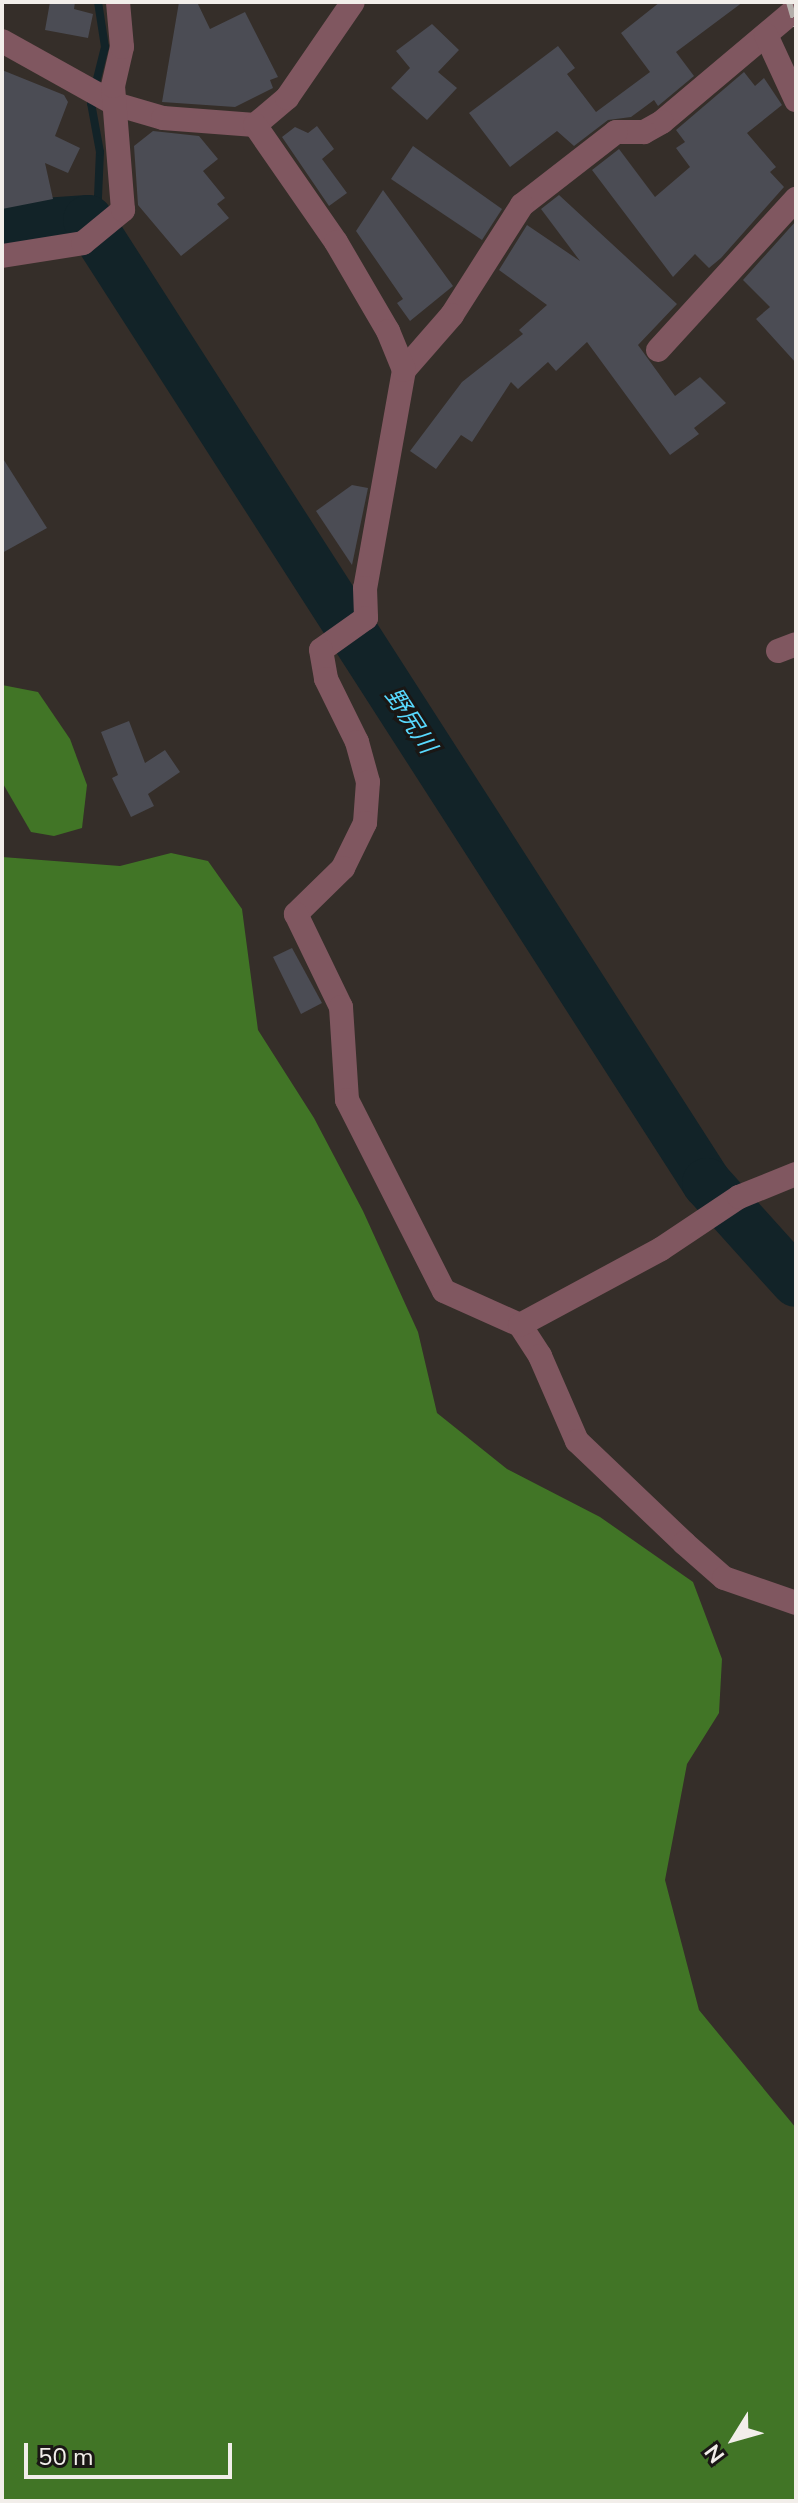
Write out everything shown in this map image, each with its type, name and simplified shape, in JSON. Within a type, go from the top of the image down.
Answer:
[{"type":"street","points":[[2,256],[83,243],[115,220],[123,210],[110,101],[122,47],[118,2]]},
{"type":"street","points":[[2,41],[110,101],[163,118],[255,125],[287,98],[353,2]]},
{"type":"street","points":[[796,9],[662,122],[644,132],[616,132],[522,205],[452,315],[404,370],[365,588],[366,618],[321,650],[326,679],[357,742],[368,782],[365,823],[343,868],[296,914],[341,1007],[347,1100],[444,1291],[520,1325],[586,1451],[724,1578],[796,1603]]},
{"type":"street","points":[[766,35],[796,100]]},
{"type":"street","points":[[255,125],[336,242],[388,331],[404,370]]},
{"type":"street","points":[[658,350],[796,199]]},
{"type":"street","points":[[520,1325],[661,1249],[739,1197],[796,1174]]},
{"type":"green space","points":[[2,685],[38,692],[70,739],[87,785],[82,828],[54,836],[31,832],[2,782]]},
{"type":"green space","points":[[171,853],[208,861],[242,909],[258,1030],[314,1118],[363,1211],[418,1332],[437,1413],[507,1469],[600,1517],[693,1582],[722,1659],[719,1713],[687,1764],[665,1880],[699,2010],[796,2128],[796,2501],[2,2501],[2,857],[120,866]]},
{"type":"building","points":[[50,2],[75,2],[74,9],[93,14],[88,38],[45,30]]},
{"type":"building","points":[[179,2],[197,2],[210,29],[245,12],[278,77],[270,80],[273,88],[235,107],[162,102]]},
{"type":"building","points":[[660,2],[743,2],[676,52],[694,76],[658,106],[654,100],[631,117],[608,120],[574,146],[557,131],[510,167],[469,113],[558,46],[575,68],[567,74],[596,112],[650,72],[621,33]]},
{"type":"building","points":[[432,24],[459,50],[438,72],[457,88],[427,120],[391,88],[410,68],[396,51]]},
{"type":"building","points":[[2,70],[64,95],[68,102],[55,136],[80,148],[68,173],[45,163],[53,199],[2,209]]},
{"type":"building","points":[[744,72],[755,86],[764,78],[782,105],[747,133],[776,167],[770,172],[784,187],[709,268],[695,254],[673,277],[592,170],[619,149],[655,197],[690,167],[676,148],[685,142],[676,130]]},
{"type":"building","points":[[317,126],[334,149],[322,159],[347,193],[329,206],[282,137],[295,127],[308,133]]},
{"type":"building","points":[[153,131],[199,136],[218,159],[203,171],[225,198],[217,204],[229,218],[181,256],[138,205],[134,146]]},
{"type":"building","points":[[413,146],[502,209],[482,240],[391,179]]},
{"type":"building","points":[[383,190],[453,286],[410,321],[397,303],[403,299],[356,231]]},
{"type":"building","points":[[559,195],[677,304],[638,345],[675,396],[700,377],[726,403],[694,428],[699,434],[670,455],[587,342],[556,371],[548,362],[518,389],[511,382],[472,442],[461,435],[436,469],[410,451],[462,382],[523,334],[519,330],[547,305],[499,270],[527,225],[580,261],[541,209]]},
{"type":"building","points":[[796,221],[796,363],[756,319],[770,307],[743,280]]},
{"type":"building","points":[[2,457],[47,528],[2,553]]},
{"type":"building","points":[[352,485],[368,488],[352,565],[316,511]]},
{"type":"building","points":[[129,721],[145,763],[165,750],[180,772],[148,794],[154,806],[131,817],[112,778],[118,775],[101,732]]},
{"type":"building","points":[[292,948],[322,1003],[301,1014],[273,957]]},
{"type":"waterway","points":[[88,220],[98,197],[100,152],[91,103],[105,47],[98,2]]},
{"type":"waterway","name":"野尻川","points":[[2,226],[88,220],[707,1183],[796,1282]]},
{"type":"railway","points":[[789,2],[796,26]]}]
